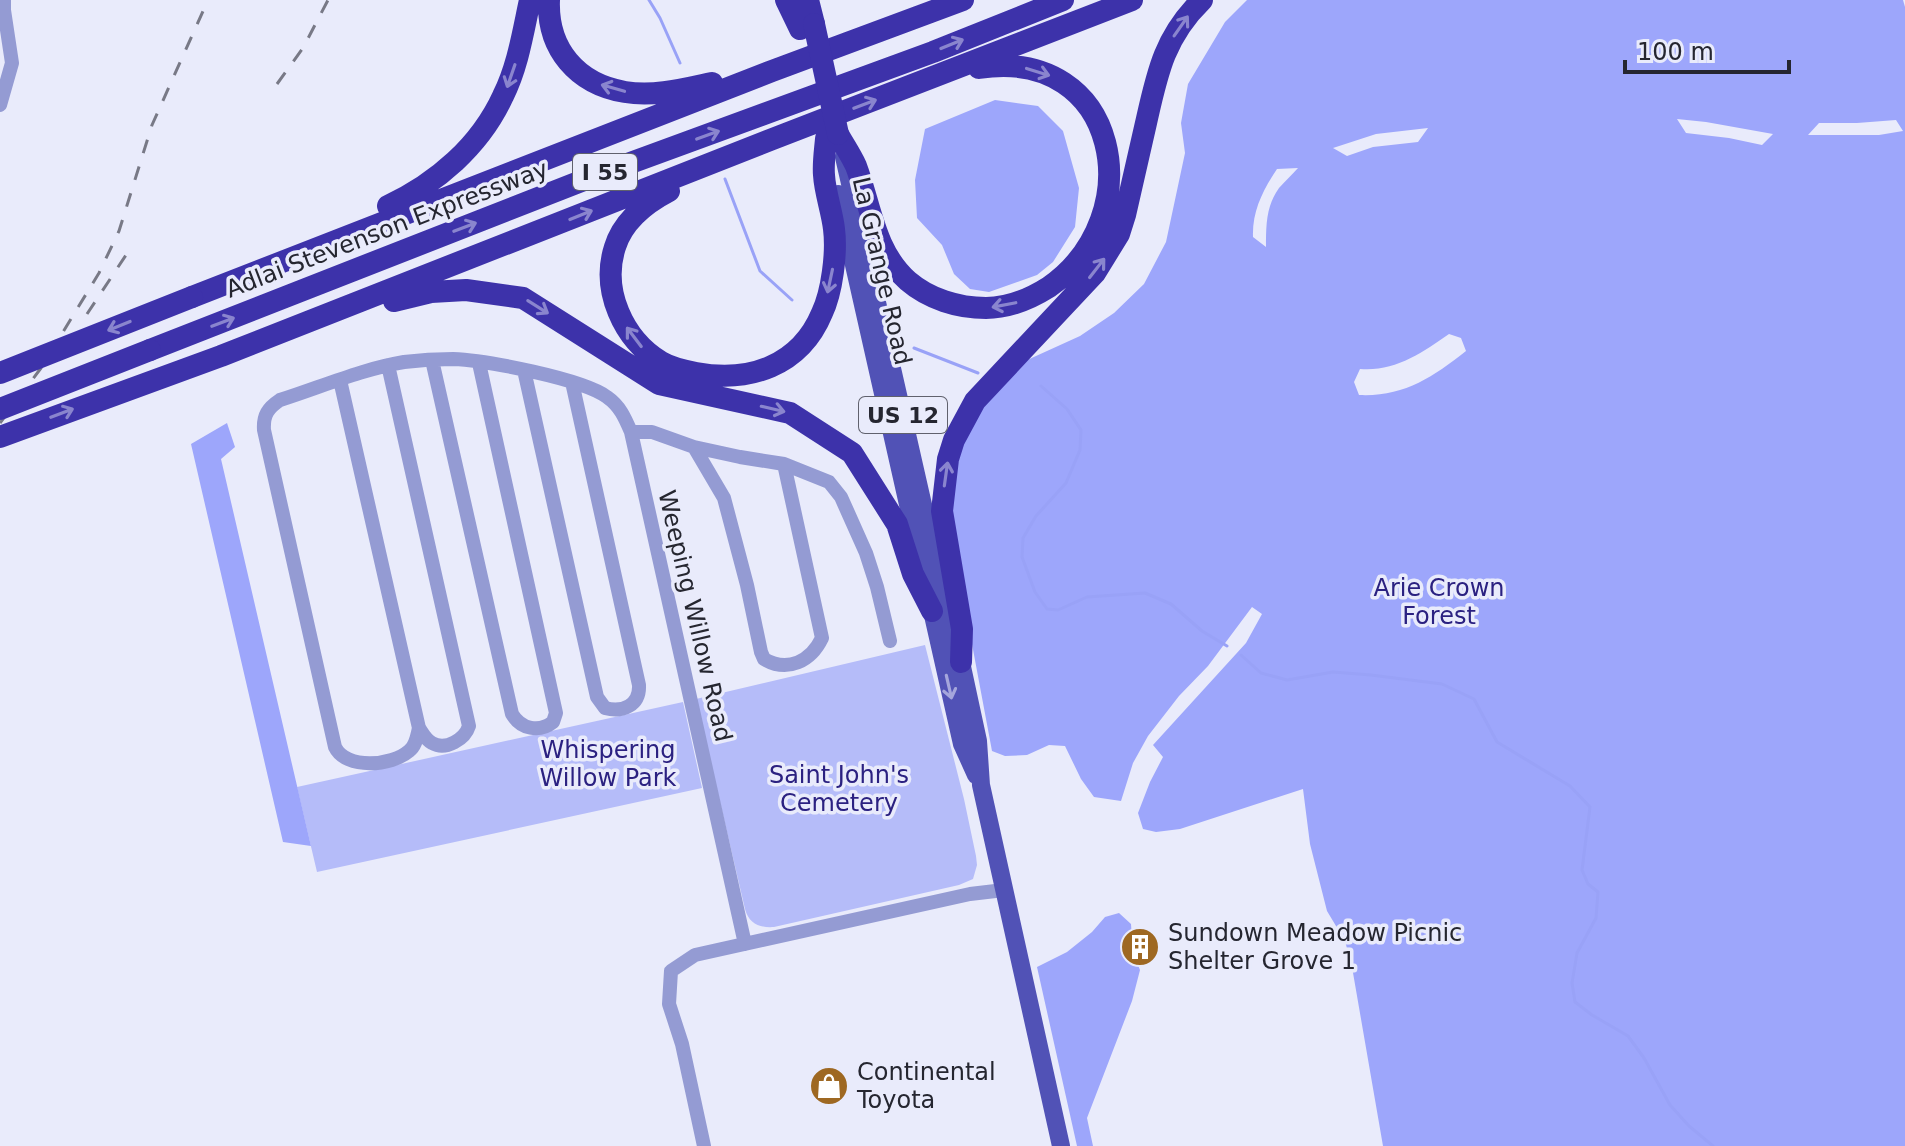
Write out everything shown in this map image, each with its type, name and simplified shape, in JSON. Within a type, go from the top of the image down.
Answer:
[{"type":"highway","points":[[221,285],[413,194],[446,171],[469,148],[504,95],[517,59],[530,0]]},
{"type":"highway","points":[[549,0],[550,27],[561,52],[582,75],[607,87],[625,92],[664,92],[772,71]]},
{"type":"highway","points":[[786,0],[807,26]]},
{"type":"highway","points":[[794,0],[807,26],[840,171],[886,255],[907,280],[946,302],[969,307],[992,308],[1026,300],[1047,288],[1066,273],[1085,250],[1105,208],[1109,176],[1106,149],[1099,126],[1088,106],[1075,90],[1048,74],[1008,66],[973,69],[908,87]]},
{"type":"highway","points":[[807,26],[811,0]]},
{"type":"highway","points":[[850,43],[878,23],[921,0]]},
{"type":"highway","name":"Adlai Stevenson Expressway","points":[[0,373],[772,71],[963,0]]},
{"type":"highway","name":"Adlai Stevenson Expressway","points":[[0,409],[584,180],[933,52],[1063,0]]},
{"type":"highway","points":[[0,437],[221,356],[1132,0]]},
{"type":"highway","points":[[961,662],[962,629],[942,511],[948,459],[954,440],[975,401],[1095,273],[1119,234],[1158,69],[1168,45],[1202,0]]},
{"type":"highway","points":[[770,140],[652,200],[638,212],[615,246],[610,268],[617,312],[631,335],[663,364],[714,377],[740,376],[779,364],[810,336],[823,313],[833,272],[840,171],[832,136]]},
{"type":"highway","points":[[221,356],[251,352],[394,301],[431,292],[466,290],[523,298],[659,384],[790,413],[852,453],[897,524],[913,574],[932,611]]},
{"type":"main road","name":"La Grange Road","points":[[840,171],[961,662],[978,741],[981,785],[1004,890]]},
{"type":"main road","name":"La Grange Road","points":[[840,171],[962,744],[981,785]]},
{"type":"main road","name":"US 12","points":[[1004,890],[1061,1146]]},
{"type":"street","points":[[0,105],[12,63],[4,0]]},
{"type":"street","name":"Weeping Willow Road","points":[[419,728],[408,753],[392,759],[359,763],[338,755],[264,430],[266,414],[280,400],[340,380],[388,365],[432,360],[456,359],[524,370],[598,391],[618,407],[631,432],[745,944]]},
{"type":"street","points":[[432,360],[512,714],[525,727],[542,728],[553,722],[556,713],[479,363]]},
{"type":"street","points":[[340,380],[419,728],[432,743],[448,745],[468,731],[469,719],[388,365]]},
{"type":"street","points":[[524,370],[597,697],[605,708],[617,710],[629,707],[636,701],[639,685],[572,382]]},
{"type":"street","points":[[631,432],[652,432],[694,447],[784,464],[829,482],[841,497],[866,553],[890,641]]},
{"type":"street","points":[[694,447],[724,498],[761,652],[764,659],[775,665],[802,663],[816,650],[822,638],[784,464]]},
{"type":"street","points":[[704,1146],[682,1044],[669,1004],[671,971],[695,955],[970,894],[1004,890]]},
{"type":"green space","name":"Arie Crown Forest","points":[[1247,0],[1903,0],[1905,1146],[1383,1146],[1352,967],[1345,941],[1327,911],[1310,844],[1303,789],[1180,829],[1156,832],[1143,829],[1138,813],[1163,757],[1153,745],[1246,643],[1262,614],[1252,607],[1208,666],[1179,696],[1148,736],[1133,763],[1121,801],[1094,797],[1081,779],[1065,746],[1049,745],[1027,755],[1005,756],[992,751],[960,580],[951,505],[965,432],[988,401],[1025,361],[1080,336],[1114,313],[1144,284],[1166,242],[1185,153],[1181,123],[1188,84],[1225,22]],"holes":[[[1677,119],[1773,134],[1762,145],[1686,133]],[[1896,120],[1903,131],[1879,135],[1808,135],[1819,123]],[[1428,128],[1418,142],[1373,147],[1347,156],[1333,148],[1376,134]],[[1298,168],[1279,188],[1271,202],[1266,247],[1253,237],[1253,227],[1259,201],[1277,169]],[[1449,334],[1461,338],[1466,351],[1416,384],[1390,393],[1359,395],[1354,382],[1360,369],[1396,364]]]},
{"type":"green space","points":[[995,100],[1038,106],[1063,131],[1079,188],[1075,227],[1053,262],[1037,275],[989,292],[970,289],[954,274],[942,245],[917,218],[915,180],[925,129]]},
{"type":"green space","points":[[227,423],[235,447],[221,459],[311,846],[283,842],[191,444]]},
{"type":"green space","name":"Saint John's Cemetery","points":[[925,645],[976,856],[973,879],[959,885],[774,927],[756,924],[745,909],[696,699]]},
{"type":"green space","name":"Whispering Willow Park","points":[[683,702],[702,788],[317,872],[297,787]]},
{"type":"green space","points":[[1119,913],[1131,924],[1133,953],[1140,970],[1132,1001],[1087,1118],[1093,1146],[1077,1146],[1037,967],[1067,952],[1105,917]]},
{"type":"waterway","points":[[649,0],[680,63]]},
{"type":"waterway","points":[[725,179],[760,271],[792,300]]},
{"type":"waterway","points":[[914,348],[978,373]]},
{"type":"waterway","points":[[1041,386],[1067,409],[1081,430],[1080,450],[1066,483],[1036,516],[1023,538],[1022,557],[1035,592],[1047,609],[1058,610],[1087,597],[1145,593],[1171,604],[1202,631],[1227,646]]},
{"type":"waterway","points":[[1241,655],[1261,673],[1287,680],[1333,672],[1442,684],[1474,699],[1497,742],[1570,786],[1590,807],[1582,870],[1588,884],[1598,892],[1596,918],[1577,953],[1572,983],[1575,1002],[1628,1036],[1670,1105],[1713,1146]]},
{"type":"railway","points":[[0,423],[41,368],[99,273],[119,231],[152,125],[208,0]]},
{"type":"railway","points":[[277,84],[303,48],[328,0]]},
{"type":"railway","points":[[87,314],[128,252]]},
{"type":"place","name":"Sundown Meadow Picnic Shelter Grove 1","points":[[1140,947]]},
{"type":"place","name":"Continental Toyota","points":[[829,1086]]}]
